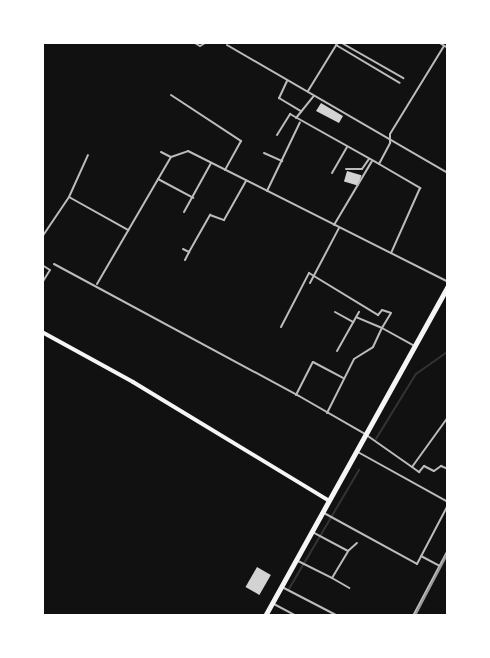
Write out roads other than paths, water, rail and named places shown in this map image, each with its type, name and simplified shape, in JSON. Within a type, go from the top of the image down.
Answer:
[{"type":"highway","points":[[265,616],[414,346],[446,297],[448,286]]},
{"type":"main road","points":[[42,332],[133,382],[328,500]]},
{"type":"street","points":[[193,42],[200,46],[207,42]]},
{"type":"street","points":[[380,164],[390,143],[390,134],[446,47],[438,42]]},
{"type":"street","points":[[338,43],[403,78]]},
{"type":"street","points":[[338,43],[400,83]]},
{"type":"street","points":[[308,91],[338,43]]},
{"type":"street","points":[[227,45],[308,91],[390,143],[448,173]]},
{"type":"street","points":[[287,80],[279,98],[301,111],[305,112],[314,95]]},
{"type":"street","points":[[171,95],[241,141],[225,170]]},
{"type":"street","points":[[296,118],[301,111]]},
{"type":"street","points":[[277,135],[288,115],[420,188],[391,253]]},
{"type":"street","points":[[267,191],[300,122]]},
{"type":"street","points":[[332,173],[347,147]]},
{"type":"street","points":[[98,284],[171,157],[188,151],[448,282]]},
{"type":"street","points":[[160,152],[171,157]]},
{"type":"street","points":[[264,153],[282,160]]},
{"type":"street","points":[[42,237],[69,197],[88,155]]},
{"type":"street","points":[[346,169],[362,170],[369,159]]},
{"type":"street","points":[[334,225],[372,161]]},
{"type":"street","points":[[184,212],[194,198],[211,163]]},
{"type":"street","points":[[158,179],[194,198]]},
{"type":"street","points":[[185,260],[209,216],[224,220],[246,181]]},
{"type":"street","points":[[69,197],[128,230]]},
{"type":"street","points":[[310,283],[339,228]]},
{"type":"street","points":[[183,249],[189,252]]},
{"type":"street","points":[[54,264],[98,284],[365,434],[412,468],[419,471],[424,466],[434,471],[441,466],[448,469]]},
{"type":"street","points":[[42,265],[50,270],[42,282]]},
{"type":"street","points":[[281,327],[307,274],[378,315],[382,310],[391,312],[374,347],[354,358],[327,413]]},
{"type":"street","points":[[335,312],[353,322]]},
{"type":"street","points":[[337,351],[359,312]]},
{"type":"street","points":[[356,317],[414,346]]},
{"type":"street","points":[[296,395],[313,362],[343,378]]},
{"type":"street","points":[[412,468],[448,417]]},
{"type":"street","points":[[322,512],[417,564],[448,504],[356,450]]},
{"type":"street","points":[[311,531],[348,551]]},
{"type":"street","points":[[332,578],[348,551],[357,543]]},
{"type":"street","points":[[413,616],[448,550]]},
{"type":"street","points":[[421,556],[440,566]]},
{"type":"street","points":[[296,560],[349,588]]},
{"type":"street","points":[[281,586],[338,616]]},
{"type":"street","points":[[272,603],[296,616]]},
{"type":"waterway","points":[[376,439],[416,374],[448,352]]},
{"type":"waterway","points":[[289,589],[359,470]]},
{"type":"railway","points":[[415,616],[448,553]]}]
